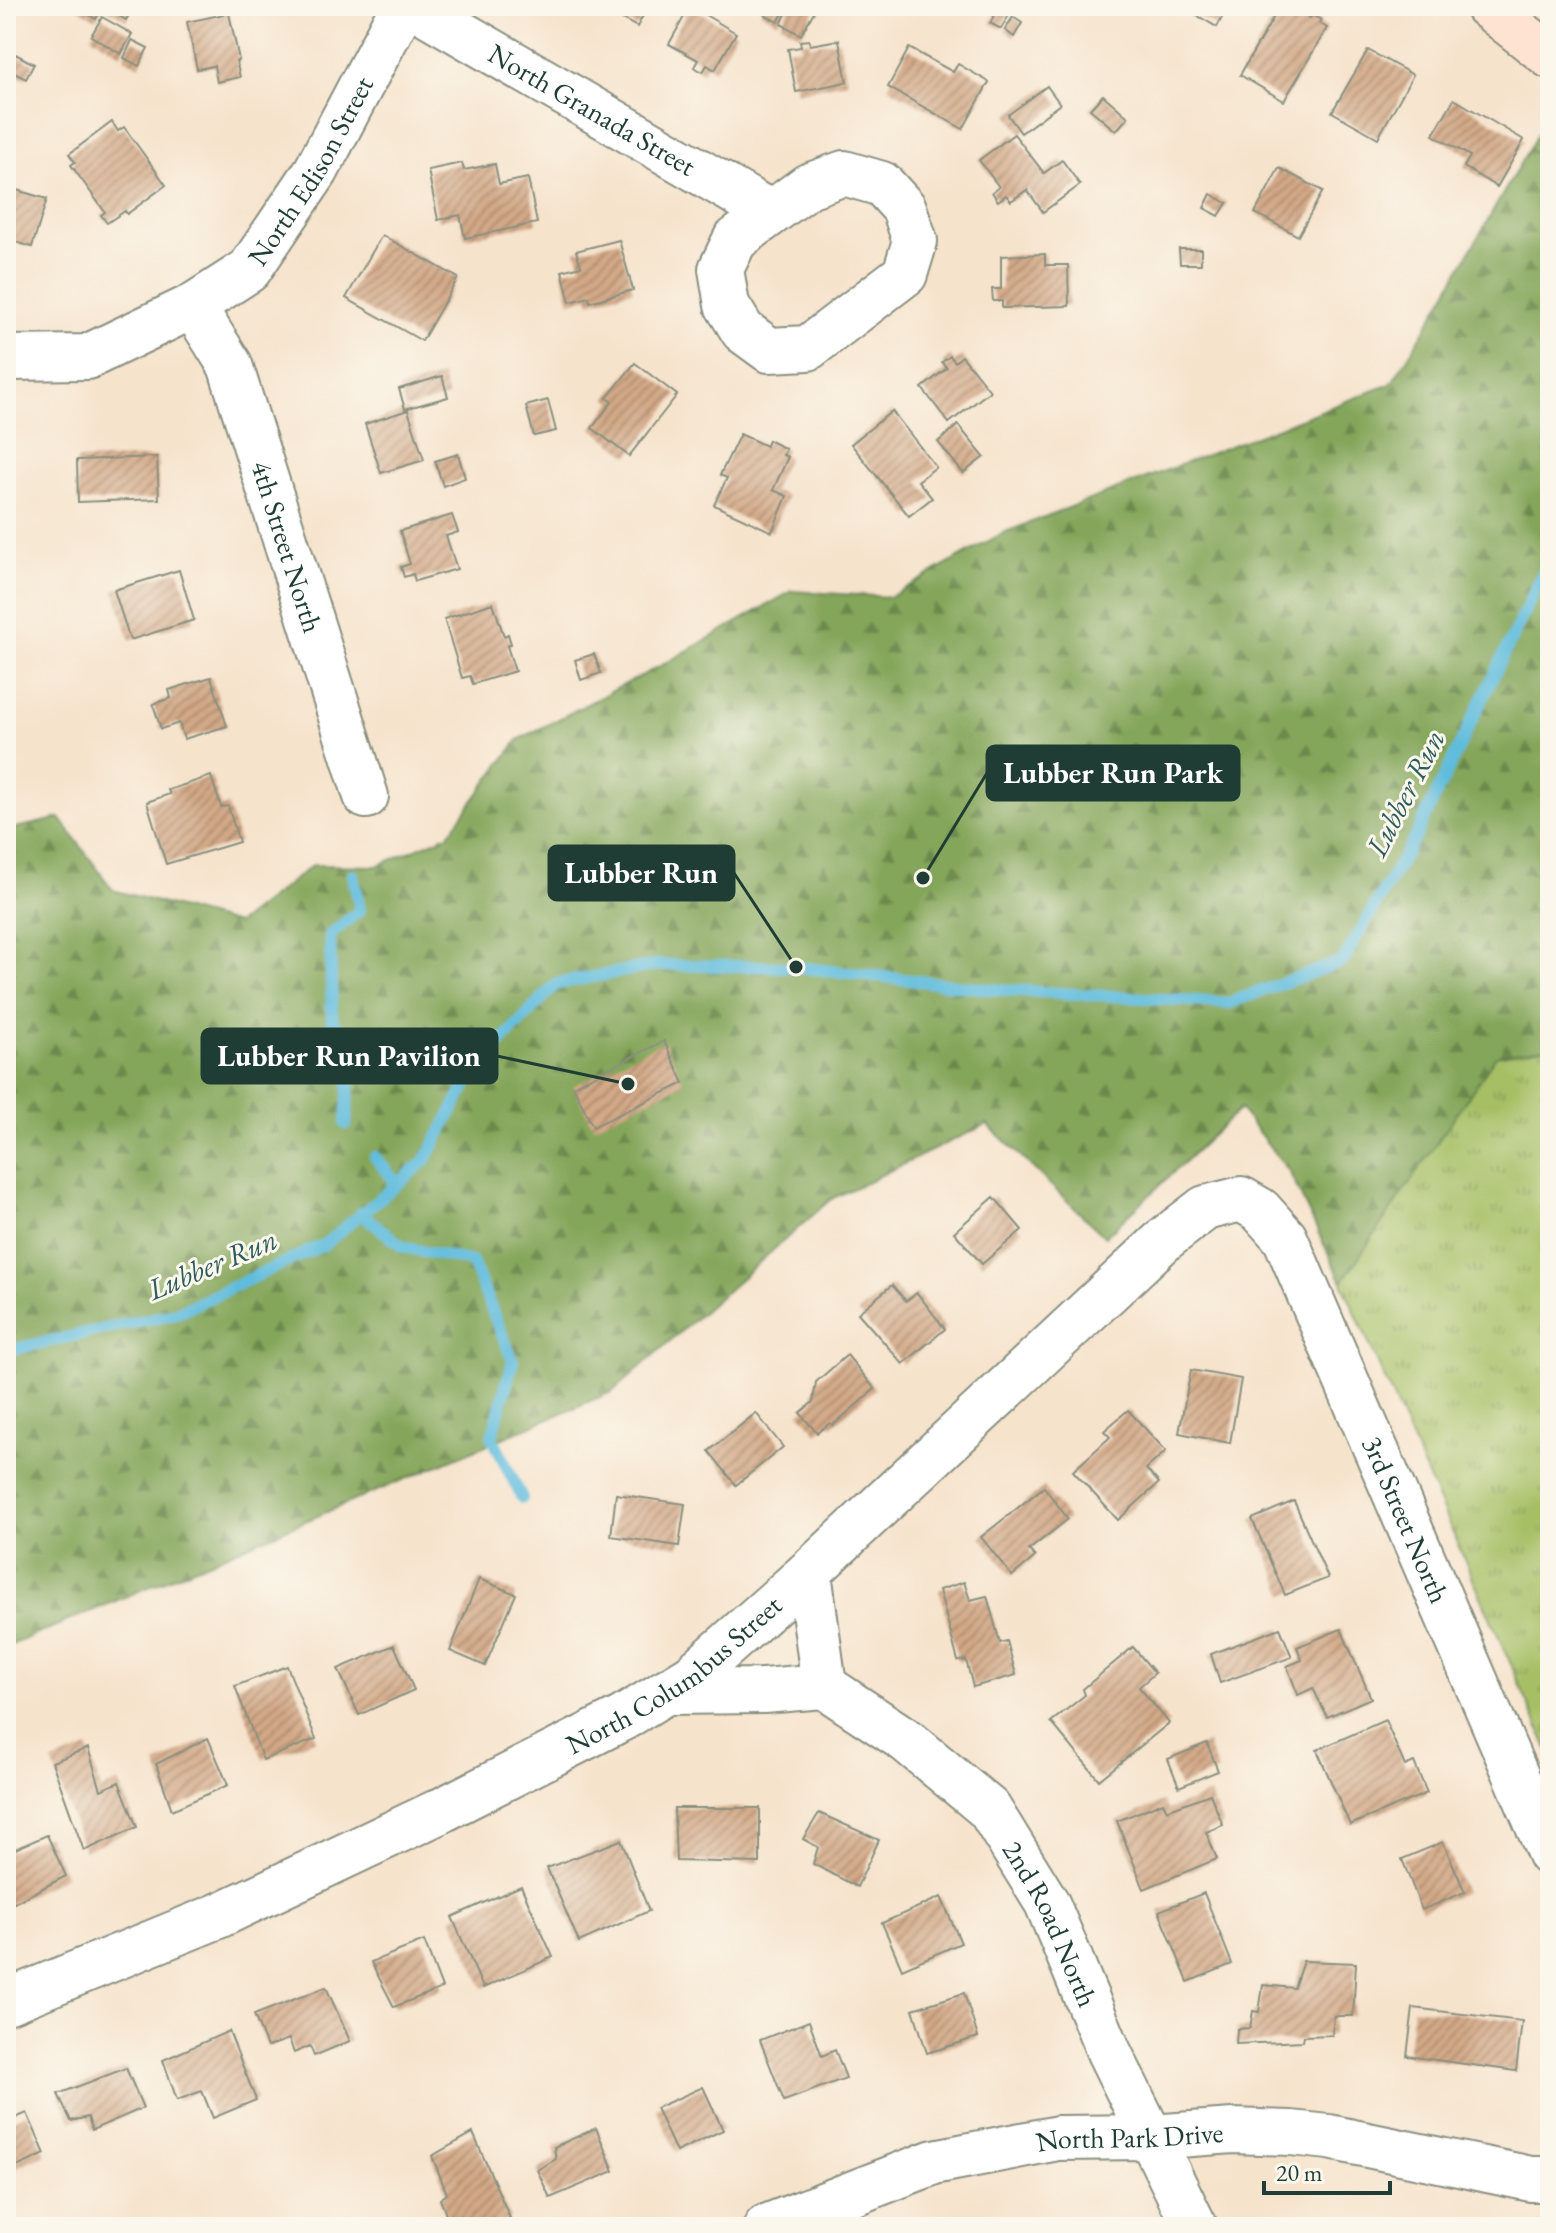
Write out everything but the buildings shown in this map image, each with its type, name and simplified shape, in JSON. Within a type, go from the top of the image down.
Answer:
[{"type":"main road","points":[[1487,6],[1550,56]]},
{"type":"main road","points":[[1511,6],[1550,19]]},
{"type":"street","name":"North Edison Street","points":[[6,358],[87,357],[193,306],[249,270],[316,171],[403,6]]},
{"type":"street","name":"North Granada Street","points":[[414,6],[771,213]]},
{"type":"street","points":[[844,173],[882,184],[904,208],[915,241],[905,274],[808,348],[769,350],[743,331],[727,305],[721,269],[735,240],[771,213],[808,186],[844,173]]},
{"type":"street","name":"4th Street North","points":[[193,306],[230,365],[366,796]]},
{"type":"street","name":"North Columbus Street","points":[[6,2002],[218,1916],[442,1810],[623,1718],[692,1676],[809,1572],[1166,1238],[1205,1208],[1241,1199]]},
{"type":"street","name":"3rd Street North","points":[[1241,1199],[1260,1210],[1285,1238],[1550,1854]]},
{"type":"street","points":[[665,1692],[763,1691],[824,1686],[809,1572]]},
{"type":"street","name":"2nd Road North","points":[[824,1686],[907,1741],[989,1809],[1047,1903],[1109,2052],[1195,2227]]},
{"type":"street","name":"North Park Drive","points":[[766,2227],[934,2162],[1058,2138],[1151,2137],[1233,2131],[1291,2133],[1329,2137],[1531,2179],[1550,2179]]},
{"type":"green space","points":[[1539,131],[1550,134],[1550,1047],[1496,1056],[1342,1282],[1289,1171],[1240,1109],[1105,1237],[987,1124],[831,1199],[612,1392],[6,1647],[6,830],[60,818],[113,890],[237,924],[313,865],[377,866],[448,835],[518,740],[662,665],[792,591],[890,597],[1003,533],[1391,384]]},
{"type":"green space","points":[[1550,1047],[1550,1753],[1342,1282],[1496,1056]]},
{"type":"waterway","name":"Lubber Run","points":[[6,1351],[176,1313],[325,1244],[425,1161],[476,1068],[556,984],[657,965],[796,967],[990,989],[1229,1003],[1343,961],[1418,832],[1550,559]]},
{"type":"waterway","points":[[346,1124],[352,1046],[332,1020],[330,935],[360,910],[353,875]]},
{"type":"waterway","points":[[375,1157],[397,1184]]},
{"type":"waterway","points":[[361,1213],[403,1247],[472,1262],[513,1361],[492,1437],[522,1498]]},
{"type":"place","name":"Lubber Run Park","points":[[923,878]]},
{"type":"place","name":"Lubber Run","points":[[796,967]]},
{"type":"place","name":"Lubber Run Pavilion","points":[[628,1084]]}]
